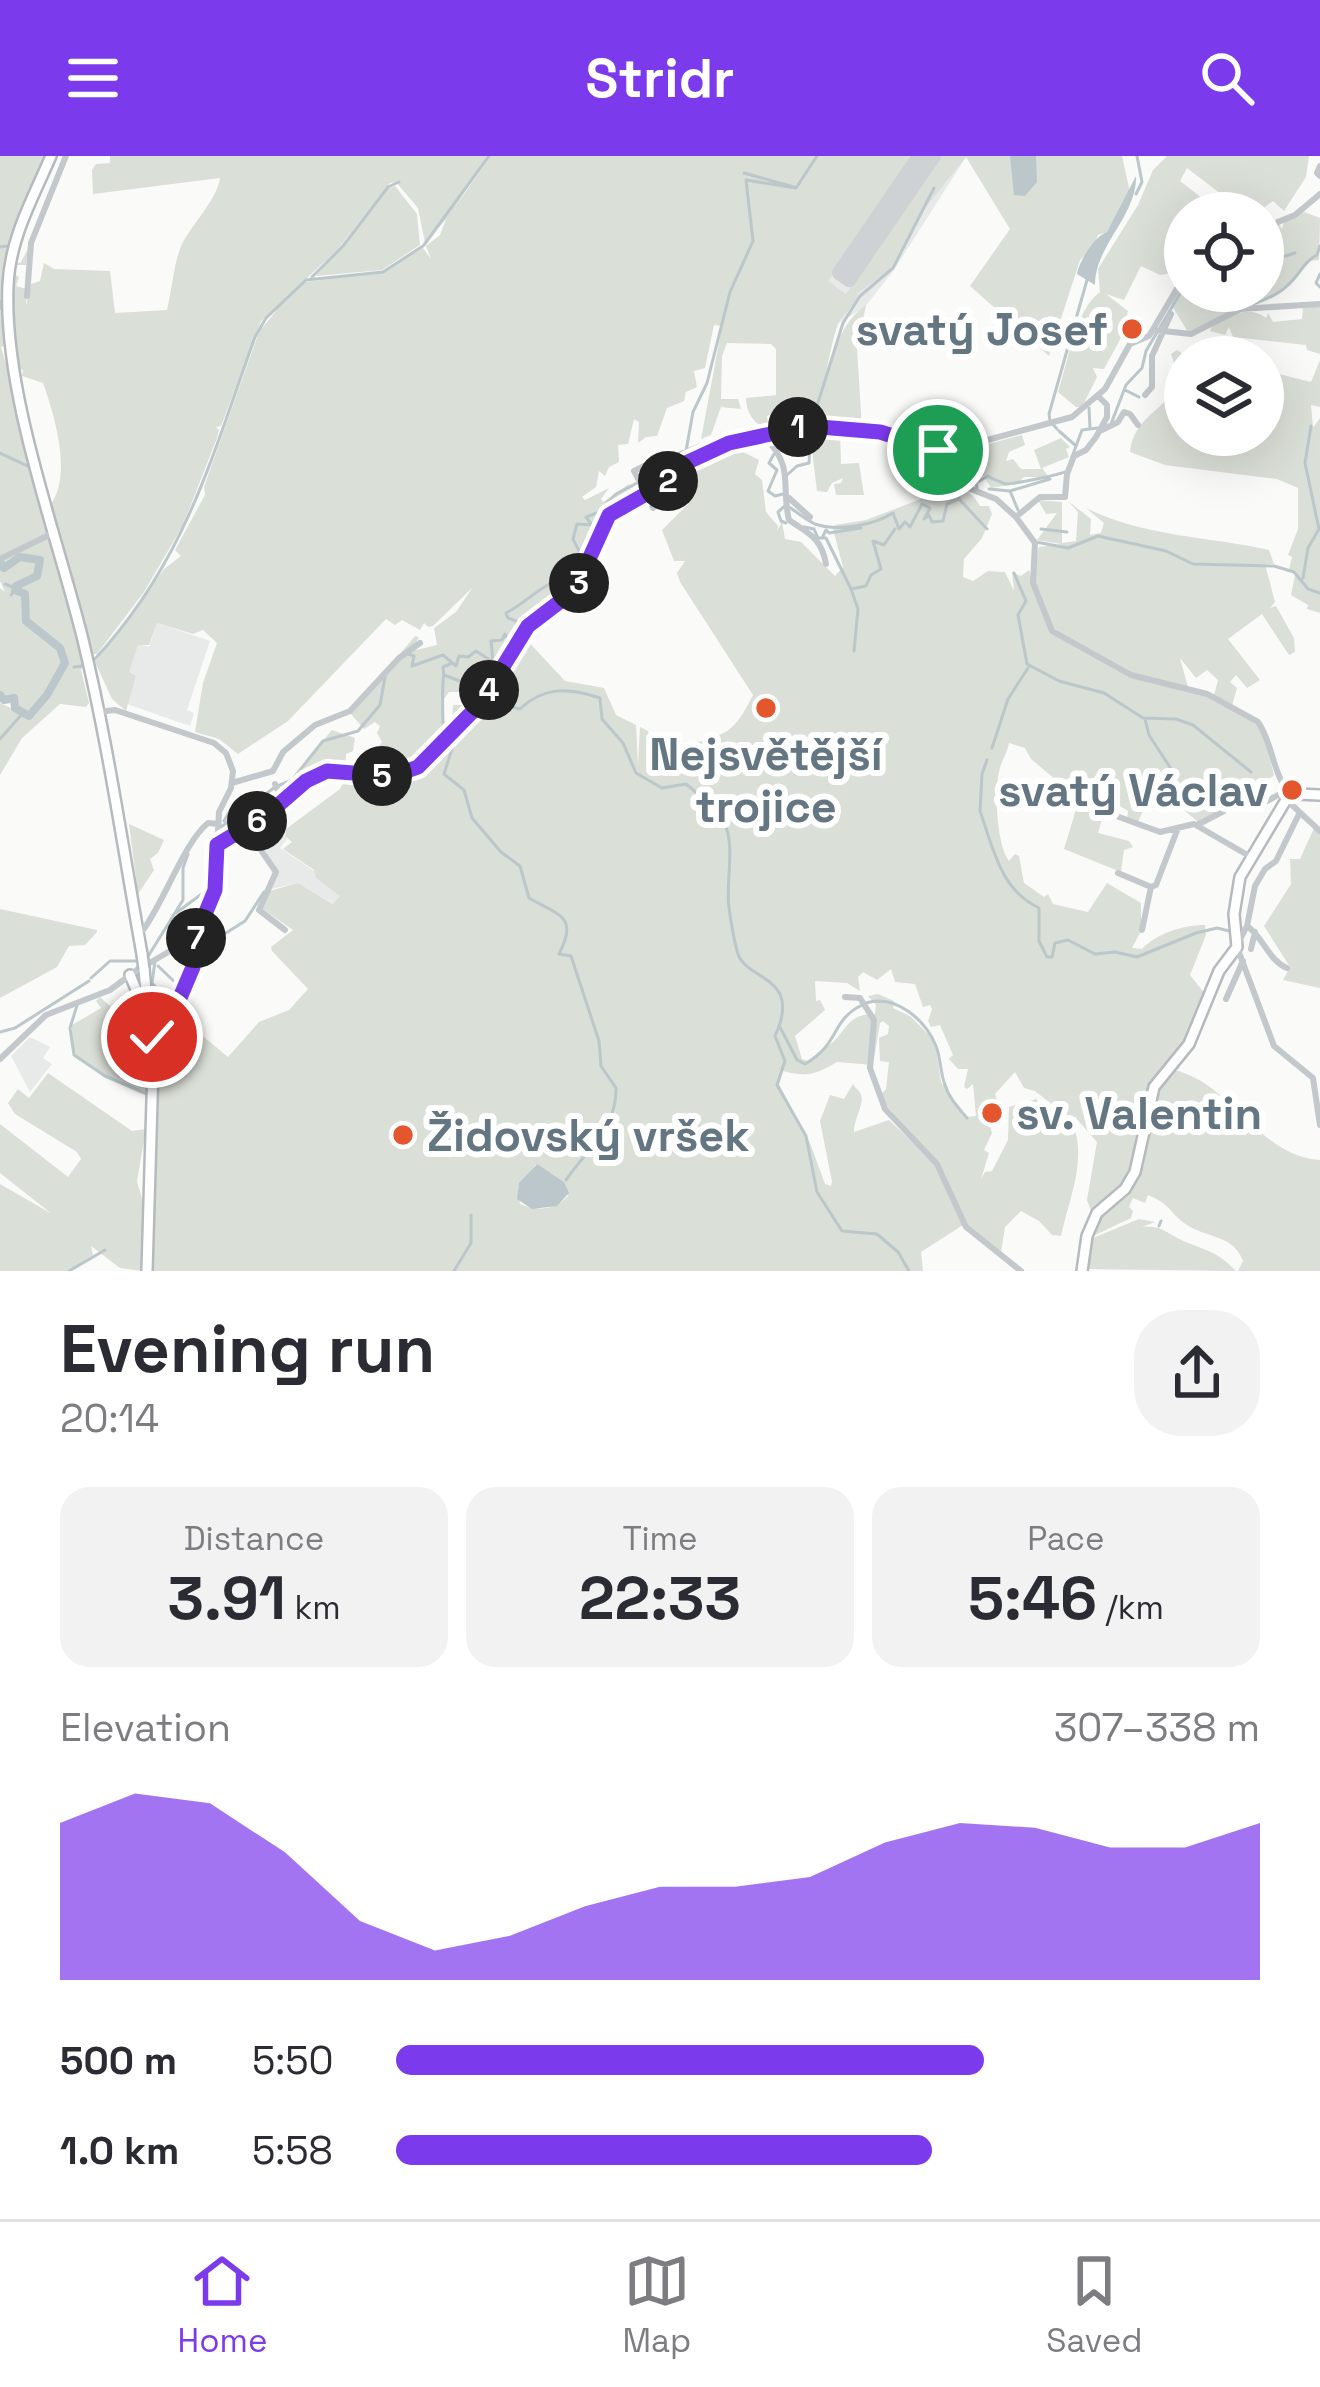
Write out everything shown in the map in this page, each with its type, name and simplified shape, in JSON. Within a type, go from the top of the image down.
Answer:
[{"type":"main road","points":[[51,156],[16,238],[8,284],[9,315],[18,390],[98,712],[143,964],[151,1030],[147,1271]]},
{"type":"main road","points":[[1082,1271],[1095,1216],[1125,1189],[1135,1172],[1154,1087],[1190,1044],[1219,971],[1238,944],[1237,887],[1250,858],[1286,798],[1320,795]]},
{"type":"main road","points":[[130,975],[141,1001],[139,1025],[164,1029]]},
{"type":"street","points":[[27,296],[31,243],[67,156]]},
{"type":"street","points":[[1320,166],[1320,176]]},
{"type":"street","points":[[1284,219],[1320,194]]},
{"type":"street","points":[[1157,332],[1199,332],[1240,309],[1320,304]]},
{"type":"street","points":[[1145,395],[1152,387],[1152,356],[1167,312]]},
{"type":"street","points":[[217,845],[268,814],[306,781],[331,770],[348,776],[393,776],[425,762],[480,704],[528,626],[575,590],[609,515],[667,482],[688,462],[745,439],[820,426],[880,432],[947,451],[1001,439],[1078,414],[1098,396],[1125,350],[1157,332],[1171,314]]},
{"type":"street","points":[[1016,517],[1040,497],[1065,497],[1066,474],[1074,456],[1087,449],[1100,429],[1107,405],[1098,396]]},
{"type":"street","points":[[1100,429],[1115,425],[1124,412],[1138,425]]},
{"type":"street","points":[[763,435],[778,449],[787,477],[789,520],[812,532],[823,548],[826,564]]},
{"type":"street","points":[[653,508],[634,473],[637,467],[662,457]]},
{"type":"street","points":[[647,491],[680,483]]},
{"type":"street","points":[[960,485],[991,496],[1016,517],[1037,548],[1033,583],[1052,631],[1136,677],[1207,694],[1258,722],[1286,798],[1320,832]]},
{"type":"street","points":[[789,498],[810,517]]},
{"type":"street","points":[[1,558],[55,532]]},
{"type":"street","points":[[232,784],[273,771],[283,752],[315,725],[350,712],[399,658],[420,643]]},
{"type":"street","points":[[98,712],[116,710],[214,743],[231,762],[232,784],[218,824],[215,890],[196,936],[193,967],[164,1029]]},
{"type":"street","points":[[276,786],[283,802]]},
{"type":"street","points":[[1260,805],[1286,798]]},
{"type":"street","points":[[256,801],[268,814]]},
{"type":"street","points":[[1119,817],[1160,832],[1197,825],[1224,812]]},
{"type":"street","points":[[1251,949],[1252,893],[1276,861],[1299,814]]},
{"type":"street","points":[[143,930],[169,890],[194,836],[208,823],[218,824]]},
{"type":"street","points":[[1197,825],[1250,858],[1263,874]]},
{"type":"street","points":[[245,827],[276,872],[259,910],[285,930]]},
{"type":"street","points":[[1142,930],[1150,887],[1161,878],[1178,829]]},
{"type":"street","points":[[1118,873],[1150,887]]},
{"type":"street","points":[[1251,929],[1238,944],[1243,961],[1274,1046],[1313,1078],[1320,1125]]},
{"type":"street","points":[[1251,929],[1275,961],[1287,968]]},
{"type":"street","points":[[0,1059],[46,1015],[110,990],[143,964],[196,936]]},
{"type":"street","points":[[1226,999],[1243,961]]},
{"type":"street","points":[[845,997],[860,998],[870,1009],[876,1030],[870,1069],[885,1108],[937,1164],[966,1227],[1021,1271]]},
{"type":"street","points":[[1305,1070],[1318,1067]]},
{"type":"shaded area","points":[[0,156],[49,156],[12,242],[10,343],[1,347],[9,374],[14,374],[25,430],[21,432],[51,532],[0,557]]},
{"type":"shaded area","points":[[110,156],[487,156],[454,208],[491,156],[913,156],[828,281],[846,294],[941,156],[1122,156],[1130,192],[1107,232],[1098,235],[1080,260],[1049,356],[970,286],[1010,229],[966,157],[921,213],[890,269],[858,293],[840,320],[809,424],[782,427],[777,412],[767,416],[769,429],[755,422],[746,398],[776,395],[776,349],[771,344],[727,343],[721,399],[738,399],[741,409],[721,407],[711,435],[701,439],[721,332],[721,326],[714,325],[705,368],[694,371],[697,387],[686,392],[684,401],[667,408],[657,436],[638,443],[639,422],[634,419],[628,444],[618,445],[619,462],[605,476],[599,471],[596,487],[582,497],[585,500],[609,488],[603,502],[629,484],[639,493],[607,514],[591,538],[598,541],[576,586],[527,625],[485,693],[451,733],[453,705],[467,705],[465,692],[449,692],[441,703],[447,737],[415,767],[395,773],[373,755],[382,742],[377,733],[380,726],[375,722],[364,729],[350,713],[415,636],[419,637],[412,651],[437,645],[434,628],[456,612],[473,587],[433,626],[424,623],[420,630],[402,620],[395,625],[386,619],[288,721],[238,754],[219,739],[195,732],[203,683],[217,643],[203,630],[193,634],[157,623],[149,645],[138,645],[129,672],[136,676],[126,711],[112,699],[95,662],[164,569],[181,556],[175,550],[205,495],[259,332],[305,282],[384,272],[423,248],[431,259],[426,246],[440,235],[446,219],[425,243],[418,208],[396,182],[390,183],[337,250],[261,321],[221,426],[216,427],[217,438],[183,525],[144,592],[93,654],[91,646],[88,652],[51,504],[61,461],[52,412],[43,383],[22,376],[23,370],[17,368],[10,297],[14,265],[28,249],[26,265],[15,265],[14,274],[19,277],[16,286],[27,289],[26,306],[31,284],[40,281],[44,263],[54,269],[110,271],[115,313],[167,310],[182,244],[220,178],[93,194],[92,170],[96,164],[110,163]]},
{"type":"shaded area","points":[[856,156],[966,157],[894,270],[864,308],[837,324],[819,249]]},
{"type":"shaded area","points":[[1010,156],[1036,156],[1037,182],[1025,196],[1014,195]]},
{"type":"shaded area","points":[[1167,156],[1309,156],[1306,177],[1284,211],[1284,192],[1218,192],[1187,168],[1180,181],[1194,192],[1164,192],[1164,274],[1141,266],[1124,300],[1106,294],[1128,311],[1123,334],[1104,369],[1093,368],[1097,377],[1082,407],[1076,407],[1058,392],[1078,324],[1100,292],[1098,269],[1138,205],[1153,170]]},
{"type":"shaded area","points":[[1136,176],[1135,191],[1102,257],[1095,285],[1077,274],[1078,269],[1093,244],[1107,232]]},
{"type":"shaded area","points":[[395,186],[417,214],[420,245],[382,270],[316,276],[388,189]]},
{"type":"shaded area","points":[[1304,212],[1320,218],[1319,260],[1308,261],[1284,287],[1284,222]]},
{"type":"shaded area","points":[[866,305],[857,348],[862,429],[813,423],[837,343]]},
{"type":"shaded area","points":[[1320,306],[1320,354],[1307,350],[1306,345],[1284,343],[1284,336],[1233,336],[1229,327],[1225,335],[1210,331],[1213,324],[1239,313],[1266,318],[1268,313],[1273,322],[1302,319],[1303,307]]},
{"type":"shaded area","points":[[1176,312],[1229,312],[1188,332]]},
{"type":"shaded area","points":[[1320,360],[1320,407],[1311,405],[1313,428],[1320,418],[1320,613],[1291,595],[1295,575],[1289,569],[1292,557],[1288,555],[1298,529],[1298,488],[1277,479],[1165,465],[1130,452],[1142,424],[1164,401],[1164,456],[1284,456],[1284,375],[1311,382]]},
{"type":"shaded area","points":[[809,427],[840,431],[841,464],[859,463],[864,495],[836,495],[834,484],[843,478],[832,483],[827,492],[817,491],[811,442],[792,441],[792,431]]},
{"type":"shaded area","points":[[1022,435],[1025,445],[1009,452],[1006,461],[1013,459],[1021,469],[1041,469],[1034,450],[1061,438],[1070,447],[1066,449],[1069,457],[1042,468],[1049,477],[1024,477],[1017,484],[991,488],[984,476],[976,479],[973,489],[956,481],[956,496],[960,488],[964,490],[980,506],[989,506],[992,514],[982,538],[964,559],[963,577],[973,581],[988,571],[1005,572],[1014,591],[1012,572],[1021,576],[1029,570],[1031,576],[1039,547],[1061,544],[1037,540],[1057,513],[1046,514],[1038,500],[1062,502],[1062,543],[1076,541],[1078,512],[1068,501],[1091,519],[1090,535],[1101,533],[1104,523],[1086,508],[1153,530],[1269,550],[1274,564],[1265,564],[1275,602],[1270,608],[1276,606],[1294,638],[1295,652],[1289,655],[1262,614],[1228,639],[1260,680],[1247,688],[1236,675],[1230,682],[1237,688],[1232,706],[1214,695],[1218,680],[1207,670],[1196,678],[1180,658],[1188,687],[1262,728],[1274,775],[1260,787],[1261,796],[1270,797],[1263,801],[1242,789],[1222,812],[1199,823],[1181,807],[1149,797],[1138,822],[1127,820],[1128,811],[1115,803],[1111,814],[1102,813],[1105,800],[1056,780],[1025,748],[1009,743],[1000,768],[997,805],[1002,843],[1009,861],[1019,856],[1024,883],[1044,897],[1048,894],[1053,904],[1088,912],[1107,883],[1141,903],[1141,931],[1132,948],[1142,949],[1171,931],[1205,925],[1206,935],[1190,975],[1205,994],[1188,1041],[1166,1063],[1128,1182],[1095,1213],[1091,1211],[1087,1200],[1097,1142],[1075,1117],[1078,1165],[1061,1236],[1052,1235],[1021,1211],[1005,1227],[1001,1252],[970,1230],[943,1170],[885,1104],[882,1093],[889,1062],[880,1061],[879,1038],[888,1034],[889,1026],[883,1021],[880,1023],[873,1065],[837,1062],[811,1074],[783,1071],[779,1084],[825,1184],[832,1182],[820,1121],[830,1095],[844,1099],[853,1084],[862,1098],[854,1132],[889,1120],[937,1165],[963,1225],[921,1252],[923,1271],[153,1271],[156,1102],[179,1006],[228,1057],[259,1022],[289,1010],[308,989],[272,951],[293,930],[260,907],[269,891],[298,883],[333,904],[340,896],[283,849],[292,842],[285,836],[286,829],[340,789],[344,781],[405,776],[430,760],[459,730],[467,731],[461,727],[525,638],[565,681],[604,688],[616,715],[636,725],[638,765],[640,727],[648,731],[657,759],[663,764],[679,760],[682,747],[732,727],[753,695],[680,582],[677,573],[685,561],[674,561],[662,530],[688,504],[697,482],[691,473],[695,467],[712,453],[740,443],[741,451],[759,460],[755,474],[762,480],[766,512],[777,531],[782,522],[785,539],[801,542],[835,576],[843,567],[835,525],[866,520],[921,499],[923,484],[936,481],[942,452],[947,455]],"holes":[[[891,969],[895,982],[915,984],[923,1007],[932,1009],[931,1027],[940,1025],[953,1055],[949,1059],[958,1069],[968,1069],[964,1087],[973,1084],[976,1116],[966,1117],[941,1082],[930,1036],[910,1016],[893,1008],[894,1001],[878,994],[868,996],[876,1005],[875,1014],[854,1019],[828,1046],[808,1061],[802,1059],[795,1036],[825,1010],[816,1001],[815,981],[847,983],[860,991],[858,977],[863,972],[877,980]],[[1015,1072],[1024,1088],[1068,1117],[1055,1116],[1036,1099],[1009,1107],[1008,1140],[992,1171],[981,1179],[989,1153],[984,1150],[992,1133],[987,1116],[998,1105],[995,1094]],[[536,1164],[564,1182],[568,1196],[551,1207],[533,1208],[520,1204],[518,1187]]]},
{"type":"shaded area","points":[[50,537],[85,661],[81,670],[89,703],[86,707],[60,704],[22,738],[0,775],[0,703],[13,709],[18,703],[15,696],[4,697],[0,692],[0,588],[5,592],[0,561]]},
{"type":"shaded area","points":[[157,623],[210,641],[187,710],[194,713],[190,726],[127,704],[136,676],[128,673],[138,644],[149,647]]},
{"type":"shaded area","points":[[332,730],[355,738],[353,751],[346,754],[345,771],[323,770],[319,765],[315,775],[293,789],[292,778]]},
{"type":"shaded area","points":[[1077,806],[1103,815],[1098,833],[1129,841],[1133,847],[1124,850],[1121,872],[1064,849]]},
{"type":"shaded area","points":[[129,824],[164,840],[150,859],[154,870],[138,894]]},
{"type":"shaded area","points":[[1314,828],[1320,833],[1320,988],[1283,980],[1290,967],[1264,926],[1291,884],[1290,859],[1300,859]]},
{"type":"shaded area","points":[[282,831],[287,839],[280,848],[341,895],[334,904],[298,883],[271,889],[277,877],[265,849]]},
{"type":"shaded area","points":[[0,909],[97,932],[85,945],[69,946],[57,967],[0,998]]},
{"type":"shaded area","points":[[100,997],[133,1031],[149,1036],[149,1093],[99,1072],[74,1052],[72,1025],[101,1008],[96,1001]]},
{"type":"shaded area","points":[[30,1037],[50,1047],[43,1058],[52,1064],[30,1092],[11,1056]]},
{"type":"shaded area","points":[[1171,1069],[1212,1089],[1279,1146],[1320,1160],[1320,1271],[1238,1271],[1243,1261],[1233,1246],[1187,1225],[1148,1195],[1145,1203],[1133,1198],[1131,1218],[1091,1237],[1104,1207],[1128,1188],[1152,1094]]},
{"type":"shaded area","points":[[48,1073],[132,1131],[146,1129],[137,1181],[142,1199],[143,1271],[120,1268],[91,1246],[93,1255],[68,1271],[0,1271],[0,1184],[52,1214],[0,1173],[0,1124],[68,1177],[81,1159],[15,1114],[8,1103],[18,1089],[29,1098]]},
{"type":"shaded area","points":[[537,1164],[564,1182],[569,1193],[557,1206],[532,1209],[517,1199],[519,1183]]},
{"type":"shaded area","points":[[1139,1219],[1155,1222],[1142,1227],[1160,1229],[1212,1253],[1236,1271],[1084,1269],[1088,1240]]},
{"type":"waterway","points":[[424,245],[489,156]]},
{"type":"waterway","points":[[686,451],[693,412],[707,383],[730,292],[753,241],[746,180],[796,188],[817,156]]},
{"type":"waterway","points":[[1136,194],[1142,182],[1137,156]]},
{"type":"waterway","points":[[744,173],[794,187]]},
{"type":"waterway","points":[[312,277],[343,246],[388,187],[399,182]]},
{"type":"waterway","points":[[811,425],[843,323],[860,296],[893,268],[934,188]]},
{"type":"waterway","points":[[0,247],[8,246]]},
{"type":"waterway","points":[[94,660],[125,623],[173,547],[266,318],[306,280],[383,272],[423,246]]},
{"type":"waterway","points":[[1284,288],[1320,246]]},
{"type":"waterway","points":[[1284,256],[1295,253]]},
{"type":"waterway","points":[[1320,274],[1316,283],[1320,287]]},
{"type":"waterway","points":[[1057,429],[1049,414],[1087,280]]},
{"type":"waterway","points":[[1111,424],[1126,385],[1142,368],[1146,351],[1169,312]]},
{"type":"waterway","points":[[1125,390],[1139,397]]},
{"type":"waterway","points":[[1089,408],[1090,428]]},
{"type":"waterway","points":[[1303,578],[1308,548],[1319,529],[1305,463],[1311,426]]},
{"type":"waterway","points":[[1072,457],[1082,430],[1097,428]]},
{"type":"waterway","points":[[787,475],[809,463],[811,430]]},
{"type":"waterway","points":[[1059,431],[1075,445]]},
{"type":"waterway","points":[[657,462],[722,436],[740,434],[745,439]]},
{"type":"waterway","points":[[0,453],[34,469]]},
{"type":"waterway","points":[[687,466],[698,469],[722,454]]},
{"type":"waterway","points":[[774,454],[769,463],[777,470],[768,491],[783,494]]},
{"type":"waterway","points":[[977,488],[976,483],[988,476],[1006,484],[1067,471]]},
{"type":"waterway","points":[[989,489],[1010,491],[1050,479]]},
{"type":"waterway","points":[[408,654],[414,656],[412,666],[443,655],[456,666],[459,656],[476,651],[493,662],[491,641],[502,640],[505,634],[509,642],[517,635],[516,621],[506,613],[555,581],[563,586],[573,576],[581,555],[573,539],[577,524],[592,525],[586,517],[639,482]]},
{"type":"waterway","points":[[789,507],[815,524],[834,527],[866,524],[893,513],[899,529],[905,522],[910,527],[922,504],[930,508],[924,519],[929,515],[932,522],[943,521],[947,504],[959,499],[959,489]]},
{"type":"waterway","points":[[1010,491],[1018,510]]},
{"type":"waterway","points":[[960,500],[987,529]]},
{"type":"waterway","points":[[786,505],[778,512],[786,523]]},
{"type":"waterway","points":[[804,527],[826,538],[851,589],[866,586],[881,569],[873,541],[884,545],[895,529]]},
{"type":"waterway","points":[[823,536],[826,530],[861,528]]},
{"type":"waterway","points":[[1041,529],[1067,532]]},
{"type":"waterway","points":[[1036,542],[1068,548],[1098,536],[1166,551],[1193,564],[1274,566],[1294,572],[1308,589],[1320,593]]},
{"type":"waterway","points":[[0,562],[4,568],[20,557],[40,560],[37,576],[15,590],[25,594],[26,621],[60,648],[65,663],[29,716],[15,708],[14,698],[4,700],[0,695]]},
{"type":"waterway","points":[[1014,573],[1026,601],[1018,615],[1027,664],[1059,681],[1104,693],[1143,718],[1193,725],[1251,772]]},
{"type":"waterway","points":[[5,584],[15,588]]},
{"type":"waterway","points":[[851,589],[858,609],[854,651]]},
{"type":"waterway","points":[[11,595],[15,590]]},
{"type":"waterway","points":[[450,664],[443,667],[444,675],[475,687],[481,697]]},
{"type":"waterway","points":[[74,667],[82,666]]},
{"type":"waterway","points":[[992,748],[1008,699],[1028,668]]},
{"type":"waterway","points":[[444,674],[445,738]]},
{"type":"waterway","points":[[221,827],[292,780],[323,741],[358,731],[380,705],[385,677]]},
{"type":"waterway","points":[[484,700],[520,709],[556,691],[600,698],[602,719],[623,743],[636,773],[662,788],[686,784],[720,816],[728,836],[728,897],[738,954],[778,991],[782,1002],[775,1036],[785,1061],[777,1085],[806,1136],[817,1192],[842,1231],[877,1234],[898,1252],[909,1271]]},
{"type":"waterway","points":[[0,739],[23,713]]},
{"type":"waterway","points":[[1145,719],[1149,735],[1175,775]]},
{"type":"waterway","points":[[448,741],[452,749],[444,774],[464,790],[472,818],[520,866],[529,898],[558,914],[566,925],[559,954],[571,956],[599,1041],[601,1066],[616,1088],[606,1127],[566,1180]]},
{"type":"waterway","points":[[980,812],[987,760]]},
{"type":"waterway","points":[[224,821],[235,802]]},
{"type":"waterway","points":[[981,814],[1007,880],[1039,908],[1039,941],[1047,957],[1052,957],[1055,943],[1068,940],[1095,954],[1137,957],[1196,933],[1217,928],[1229,931]]},
{"type":"waterway","points":[[147,958],[183,900],[188,854]]},
{"type":"waterway","points":[[226,933],[245,921],[264,892]]},
{"type":"waterway","points":[[176,913],[203,893]]},
{"type":"waterway","points":[[168,927],[182,919],[197,922]]},
{"type":"waterway","points":[[91,978],[110,961],[138,961]]},
{"type":"waterway","points":[[155,961],[152,983],[156,988]]},
{"type":"waterway","points":[[158,966],[181,988]]},
{"type":"waterway","points":[[0,1032],[15,1028],[89,981]]},
{"type":"waterway","points":[[78,1002],[70,1028],[74,1055],[105,1076],[149,1095]]},
{"type":"waterway","points":[[866,1003],[898,1006],[924,1027],[938,1051],[947,1090],[967,1118]]},
{"type":"waterway","points":[[780,1027],[797,1060],[805,1064],[862,1005]]},
{"type":"waterway","points":[[454,1271],[471,1243],[471,1215]]},
{"type":"waterway","points":[[1159,1226],[1161,1221]]},
{"type":"waterway","points":[[69,1271],[105,1250]]},
{"type":"runway","points":[[919,156],[839,273],[849,280],[934,156]]},
{"type":"place","name":"svatý Josef","points":[[1132,329]]},
{"type":"place","name":"Nejsvětější trojice","points":[[766,708]]},
{"type":"place","name":"svatý Václav","points":[[1292,790]]},
{"type":"place","name":"sv. Valentin","points":[[992,1113]]},
{"type":"place","name":"Židovský vršek","points":[[403,1135]]},
{"type":"route","points":[[152,1037],[151,1030],[168,1026],[193,967],[196,936],[215,890],[217,845],[268,814],[301,784],[327,771],[393,776],[425,762],[480,704],[528,626],[575,590],[613,512],[664,484],[688,462],[729,443],[794,428],[880,432],[938,450]]}]
